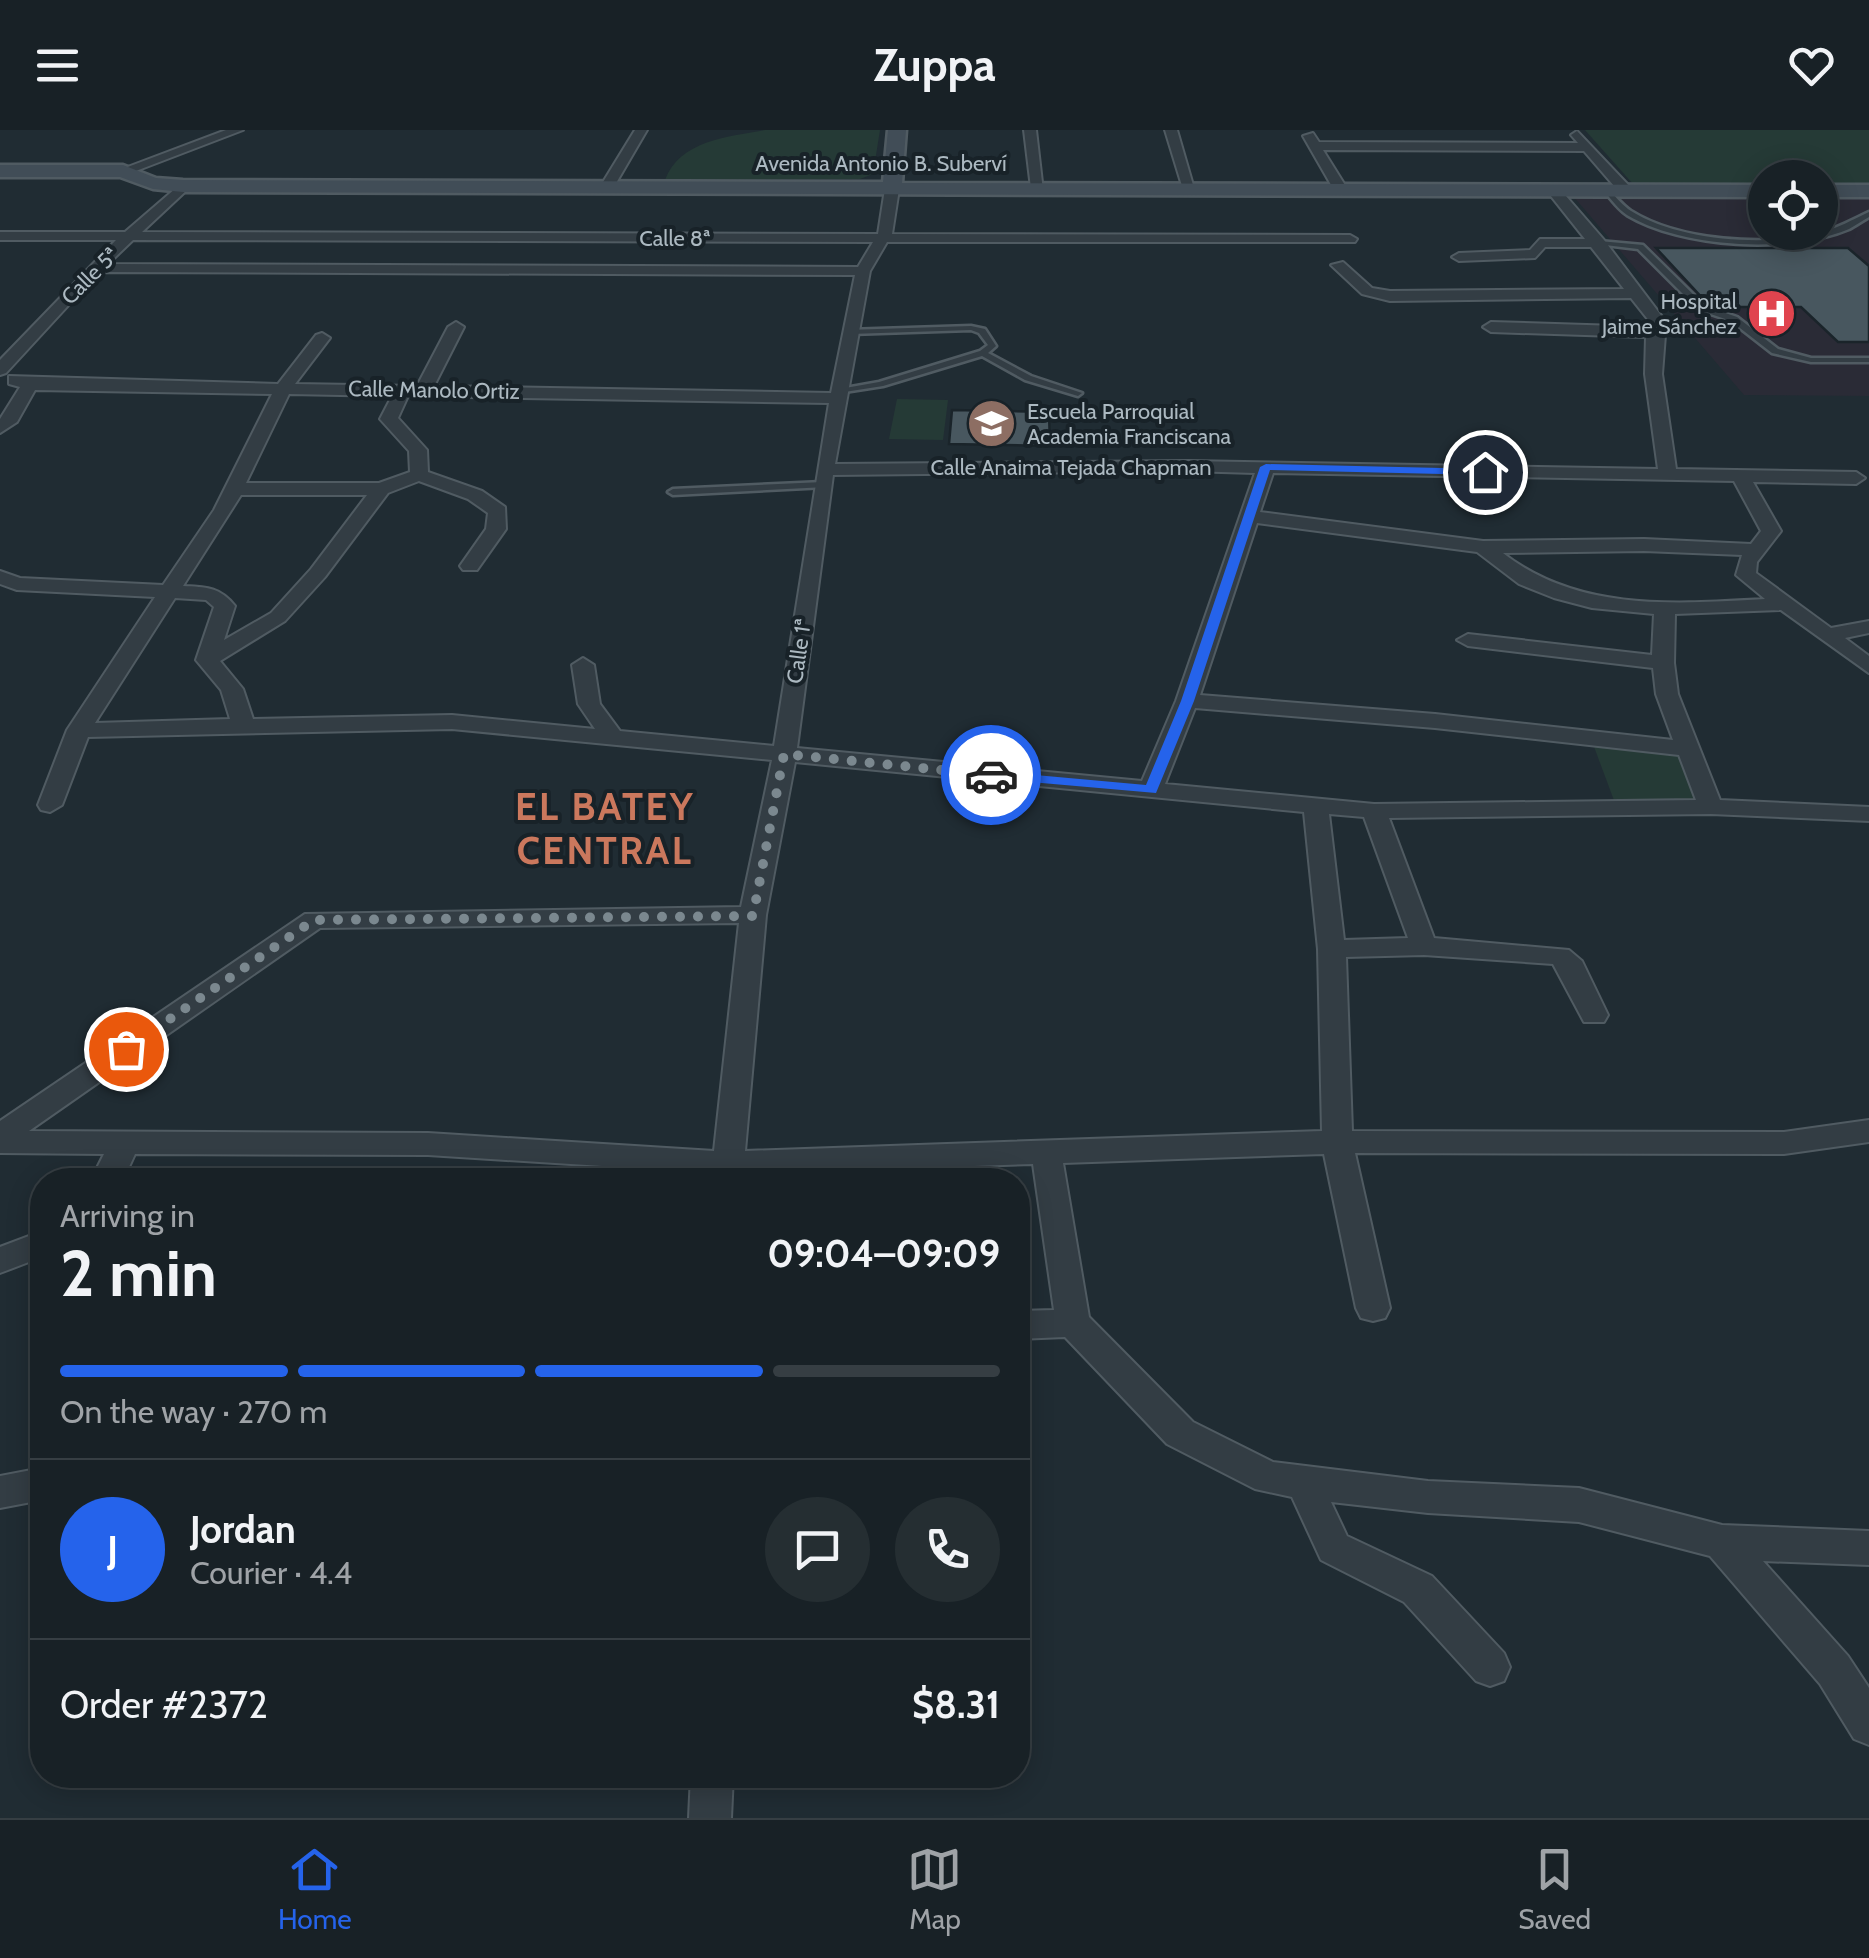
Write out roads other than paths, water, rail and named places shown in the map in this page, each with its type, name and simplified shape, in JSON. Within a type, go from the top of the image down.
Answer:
[{"type":"main road","name":"Calle 1ª","points":[[892,189],[897,130]]},
{"type":"main road","name":"Avenida Antonio B. Suberví","points":[[0,171],[123,171],[153,183],[183,186],[1748,191]]},
{"type":"main road","points":[[1838,192],[1867,193]]},
{"type":"street","points":[[123,171],[237,130]]},
{"type":"street","points":[[607,187],[640,130]]},
{"type":"street","points":[[1030,130],[1038,188]]},
{"type":"street","points":[[1172,130],[1190,189]]},
{"type":"street","points":[[1306,130],[1341,190]]},
{"type":"street","points":[[1436,130],[1449,147]]},
{"type":"street","points":[[1573,130],[1617,191]]},
{"type":"street","points":[[1315,146],[1588,147]]},
{"type":"street","name":"Calle 5ª","points":[[30,385],[0,372],[95,268],[183,186]]},
{"type":"street","name":"Calle 1ª","points":[[728,1168],[753,916],[784,754],[824,477],[863,271],[887,231],[892,189]]},
{"type":"street","points":[[1554,191],[1658,322],[1653,332],[1656,388],[1668,476]]},
{"type":"street","name":"Calle 8ª","points":[[0,236],[1350,240]]},
{"type":"street","points":[[560,270],[579,237]]},
{"type":"street","points":[[1459,257],[1535,254],[1540,243],[1599,244]]},
{"type":"street","points":[[1338,264],[1367,291],[1390,296],[1637,293]]},
{"type":"street","points":[[95,268],[863,271]]},
{"type":"street","points":[[424,390],[456,327]]},
{"type":"street","points":[[1491,327],[1653,332]]},
{"type":"street","points":[[50,805],[79,730],[234,489],[284,387],[322,338]]},
{"type":"street","points":[[0,428],[11,418],[30,385]]},
{"type":"street","name":"Calle Manolo Ortiz","points":[[30,385],[838,394]]},
{"type":"street","points":[[402,390],[389,420],[418,450],[419,475]]},
{"type":"street","points":[[1151,790],[1187,701],[1266,467]]},
{"type":"street","name":"Calle Anaima Tejada Chapman","points":[[824,477],[1266,467],[1856,478]]},
{"type":"street","points":[[234,489],[381,489],[419,475],[475,495],[498,511],[496,529],[470,566]]},
{"type":"street","points":[[1741,476],[1771,531],[1747,562],[1746,575],[1869,666]]},
{"type":"street","points":[[206,660],[278,616],[318,573],[381,489]]},
{"type":"street","points":[[1250,516],[1483,547],[1644,545],[1758,550]]},
{"type":"street","points":[[1483,547],[1532,582],[1575,597],[1665,610],[1784,604]]},
{"type":"street","points":[[0,577],[17,584],[212,594],[225,606],[206,660]]},
{"type":"street","points":[[1665,610],[1663,663],[1667,694],[1711,807]]},
{"type":"street","points":[[1827,634],[1869,627]]},
{"type":"street","points":[[1468,640],[1663,663]]},
{"type":"street","points":[[206,660],[232,688],[244,726]]},
{"type":"street","points":[[583,665],[588,704],[614,739]]},
{"type":"street","points":[[1187,701],[1434,721],[1687,750]]},
{"type":"street","points":[[79,730],[452,722],[1316,808],[1374,811],[1711,807],[1869,814]]},
{"type":"street","points":[[1316,808],[1332,949],[1337,1142],[1373,1308]]},
{"type":"street","points":[[1374,811],[1424,946]]},
{"type":"street","points":[[0,1139],[314,920],[753,916]]},
{"type":"street","points":[[1332,949],[1424,946],[1559,956],[1568,961],[1594,1015]]},
{"type":"street","points":[[773,1168],[1046,1150],[1337,1142],[1784,1143],[1869,1132]]},
{"type":"street","points":[[0,1139],[428,1144],[695,1168]]},
{"type":"street","points":[[113,1168],[125,1142]]},
{"type":"street","points":[[1046,1150],[1073,1323],[1180,1433],[1268,1478],[1428,1497],[1578,1505],[1722,1542],[1869,1548]]},
{"type":"street","points":[[0,1260],[30,1249]]},
{"type":"street","points":[[1030,1324],[1073,1323]]},
{"type":"street","points":[[1304,1482],[1334,1548],[1418,1589],[1490,1666]]},
{"type":"street","points":[[0,1492],[30,1486]]},
{"type":"street","points":[[1722,1542],[1834,1670],[1869,1726]]},
{"type":"street","points":[[710,1818],[711,1788]]},
{"type":"lane","points":[[1617,191],[1626,211],[1648,222],[1714,238],[1790,240],[1827,235],[1869,214]]},
{"type":"lane","points":[[1599,244],[1640,247],[1702,308],[1734,320],[1775,351],[1810,360],[1869,360]]},
{"type":"lane","points":[[838,394],[983,353],[992,346],[982,331],[971,328],[850,332]]},
{"type":"lane","points":[[983,353],[1028,378],[1078,393]]},
{"type":"lane","points":[[672,492],[824,477]]},
{"type":"place","name":"Hospital Jaime Sánchez","points":[[1772,314]]},
{"type":"place","name":"Escuela Parroquial Academia Franciscana","points":[[992,424]]},
{"type":"district","name":"EL BATEY CENTRAL","points":[[605,828]]}]
